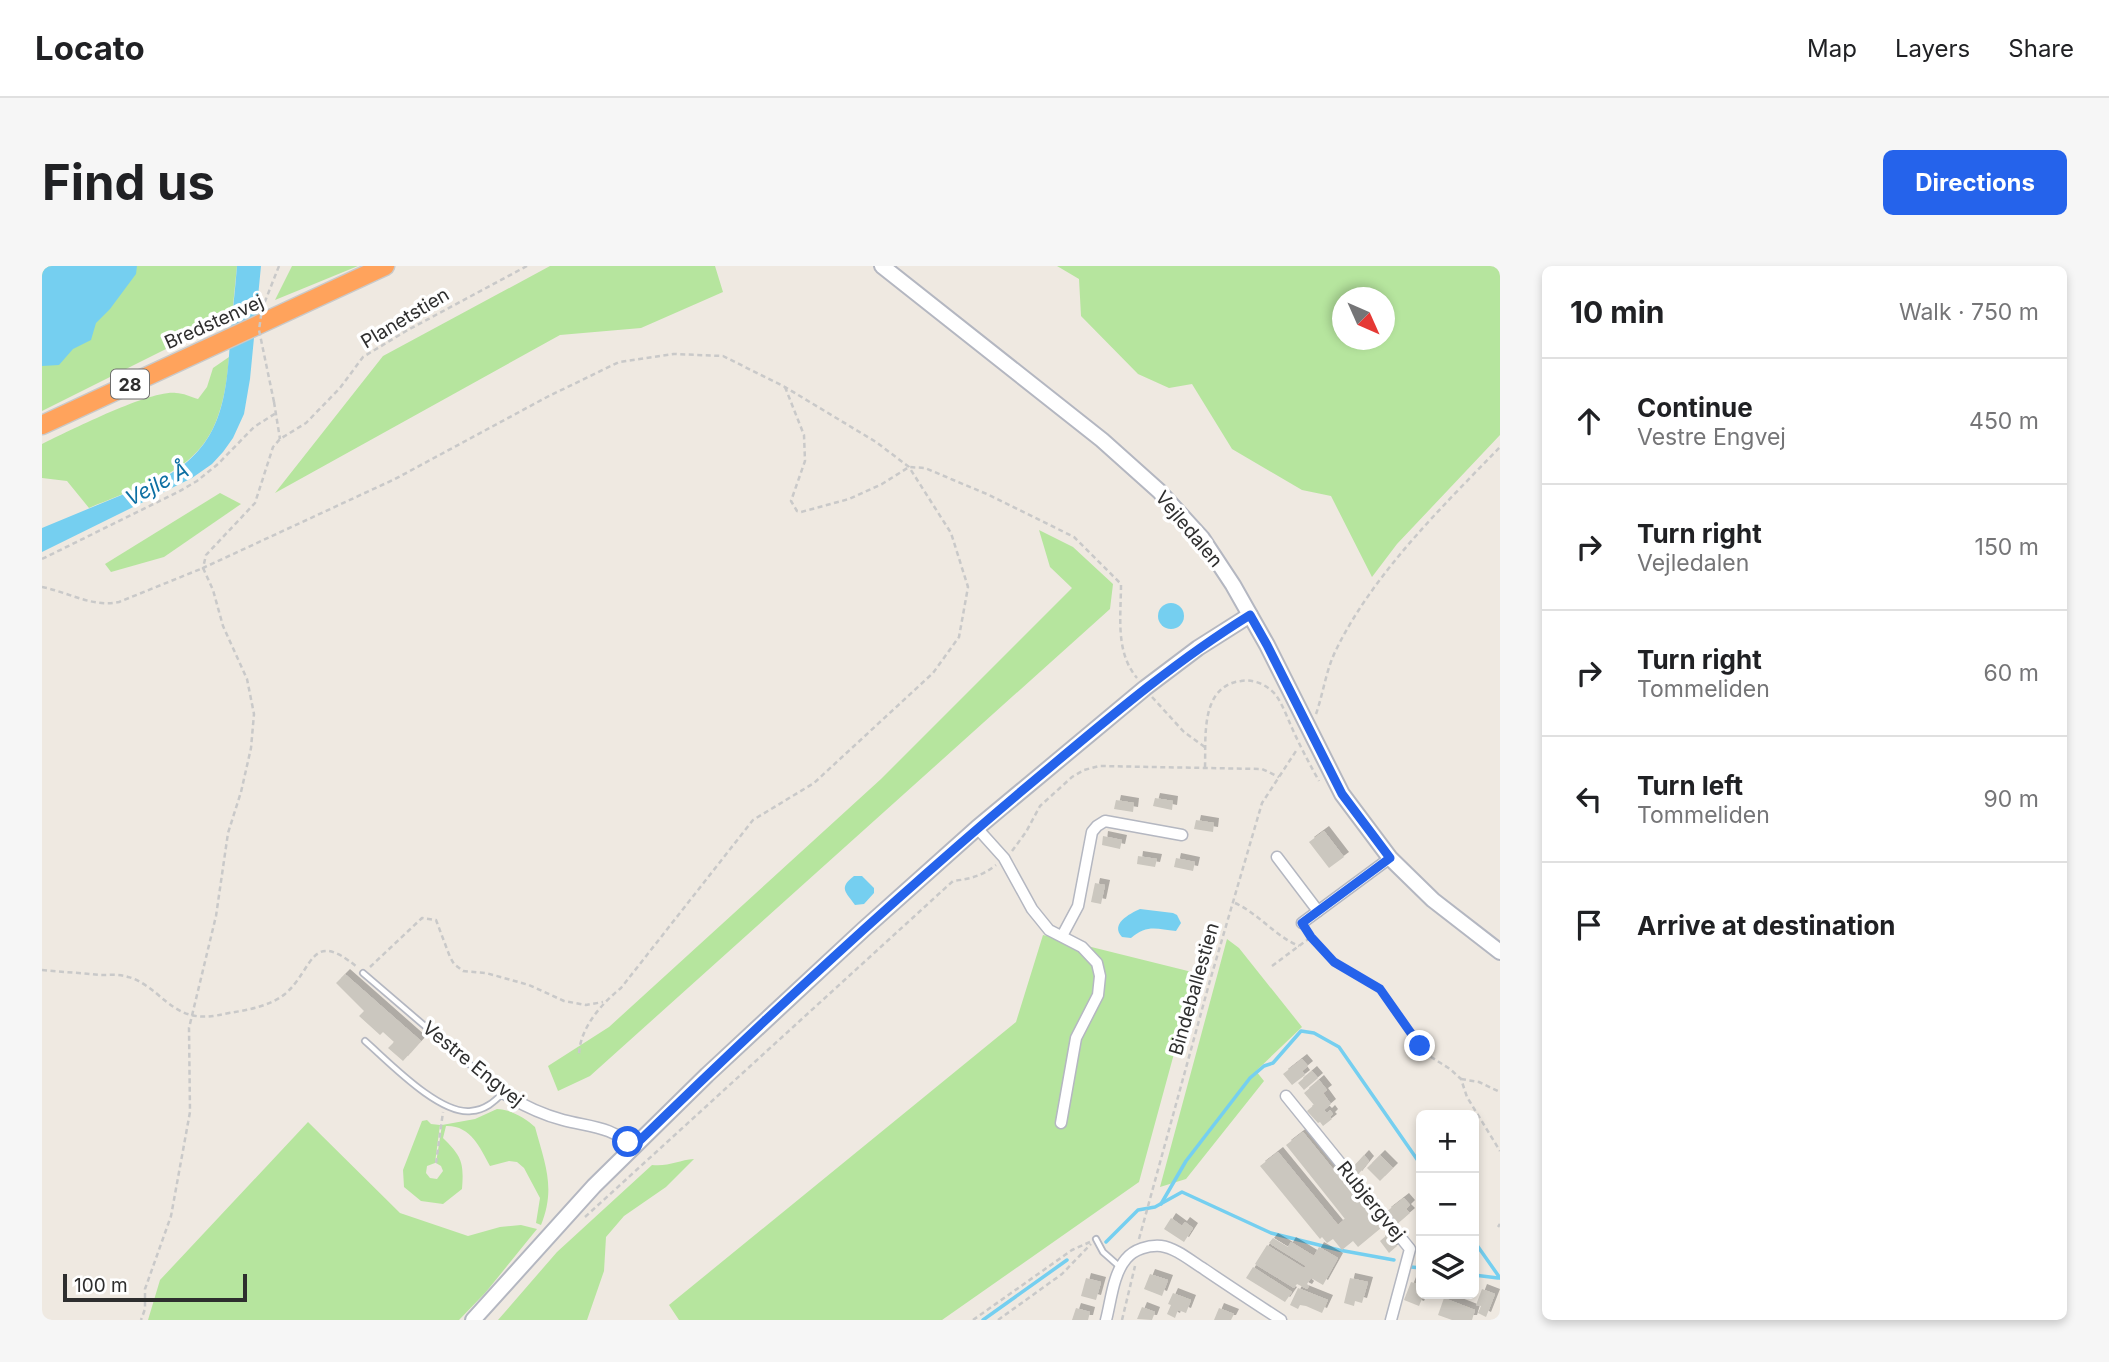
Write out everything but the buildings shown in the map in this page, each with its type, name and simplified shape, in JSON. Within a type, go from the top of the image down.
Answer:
[{"type":"highway","name":"Bredstenvej","points":[[289,312],[385,266]]},
{"type":"highway","name":"Bredstenvej","points":[[42,425],[217,343],[400,266]]},
{"type":"street","name":"Vejledalen","points":[[882,266],[1102,440],[1159,491],[1202,538],[1267,645],[1342,794],[1390,858],[1433,900],[1500,952]]},
{"type":"street","points":[[473,1320],[562,1220],[633,1147],[707,1074],[864,929],[978,828],[1145,688],[1198,648],[1250,615]]},
{"type":"street","points":[[1062,936],[1078,906],[1092,832],[1097,825],[1105,821],[1182,835]]},
{"type":"street","points":[[978,828],[1004,858],[1032,909],[1049,930],[1083,947],[1097,963],[1100,976],[1098,995],[1076,1038],[1061,1123]]},
{"type":"street","points":[[1277,857],[1318,911]]},
{"type":"street","points":[[1302,923],[1390,858]]},
{"type":"street","name":"Vestre Engvej","points":[[503,1093],[525,1107],[564,1120],[612,1131],[633,1147]]},
{"type":"street","name":"Rubjergvej","points":[[1286,1096],[1410,1249],[1391,1320]]},
{"type":"street","points":[[1106,1320],[1120,1268],[1127,1257],[1137,1250],[1162,1246],[1185,1257],[1281,1320]]},
{"type":"lane","name":"Vestre Engvej","points":[[363,973],[503,1093]]},
{"type":"lane","points":[[365,1041],[422,1091],[440,1103],[469,1112],[482,1109],[503,1093]]},
{"type":"lane","points":[[1096,1239],[1104,1252],[1120,1268]]},
{"type":"path","points":[[141,1320],[145,1309],[145,1289],[171,1216],[190,1112],[189,1028],[216,916],[228,833],[251,748],[254,715],[247,679],[223,626],[213,590],[203,568],[206,555],[255,503],[273,447],[280,439],[259,330],[262,309],[279,266]]},
{"type":"path","name":"Planetstien","points":[[280,439],[306,423],[340,388],[363,357],[527,266]]},
{"type":"path","points":[[42,587],[106,605],[119,602],[203,568],[395,479],[547,397],[619,362],[674,354],[723,356],[785,387],[876,442],[909,467],[951,533],[968,587],[959,637],[933,673],[814,783],[753,820],[621,988],[603,1002],[579,1042],[579,1056]]},
{"type":"path","points":[[785,387],[804,435],[805,461],[791,501],[797,511],[849,499],[882,484],[909,467],[925,468],[989,495],[1074,537],[1121,584],[1121,635],[1124,659],[1131,671],[1184,732],[1206,748]]},
{"type":"path","points":[[42,559],[197,481],[218,464],[254,427],[276,413]]},
{"type":"path","points":[[1314,718],[1334,653],[1368,597],[1410,543],[1500,447]]},
{"type":"path","points":[[1205,768],[1208,711],[1217,694],[1234,682],[1258,682]]},
{"type":"path","name":"Bindeballestien","points":[[1138,1243],[1262,803],[1296,751]]},
{"type":"path","points":[[576,1225],[953,881],[975,878],[1004,858],[1015,847],[1040,806],[1072,777],[1099,766],[1262,769],[1279,777]]},
{"type":"path","points":[[1235,903],[1248,909],[1287,941],[1299,946]]},
{"type":"path","points":[[42,970],[129,976],[171,1006],[192,1016],[207,1018],[255,1008],[278,999],[287,992],[317,953],[329,950],[341,954],[363,973],[422,918],[428,918],[436,920],[450,957],[463,971],[486,973],[529,985],[564,1001],[586,1005],[603,1002]]},
{"type":"path","points":[[1302,923],[1334,962],[1380,989],[1428,1055],[1461,1079],[1467,1097],[1500,1151]]},
{"type":"path","points":[[1272,966],[1311,937]]},
{"type":"path","points":[[1461,1079],[1479,1082],[1500,1092]]},
{"type":"path","points":[[436,1163],[443,1112]]},
{"type":"path","points":[[973,1320],[1072,1250],[1096,1239]]},
{"type":"path","points":[[998,1320],[1062,1274],[1096,1239]]},
{"type":"path","points":[[1122,1320],[1136,1263]]},
{"type":"green space","points":[[42,266],[237,266],[232,316],[42,411]]},
{"type":"green space","points":[[292,266],[358,266],[275,300]]},
{"type":"green space","points":[[550,266],[715,266],[723,292],[641,328],[560,335],[275,493],[383,356]]},
{"type":"green space","points":[[1057,266],[1500,266],[1500,435],[1397,544],[1372,577],[1331,496],[1302,490],[1232,449],[1192,384],[1169,388],[1138,374],[1081,316],[1079,279]]},
{"type":"green space","points":[[229,357],[224,393],[216,421],[205,442],[189,459],[170,472],[89,508],[67,481],[42,478],[42,444],[109,412],[148,398],[176,393],[198,399],[207,387],[213,368]]},
{"type":"green space","points":[[220,493],[241,504],[164,557],[111,572],[105,564]]},
{"type":"green space","points":[[1039,530],[1073,547],[1113,584],[1110,609],[590,1076],[558,1091],[548,1066],[609,1027],[881,779],[1072,588],[1050,567]]},
{"type":"green space","points":[[1043,935],[1196,973],[1139,1182],[942,1320],[679,1320],[669,1305],[1016,1022]]},
{"type":"green space","points":[[1227,939],[1239,948],[1302,1027],[1256,1071],[1264,1081],[1186,1179],[1160,1187]]},
{"type":"green space","points":[[497,1109],[517,1115],[535,1127],[548,1187],[548,1199],[541,1225],[536,1223],[540,1198],[524,1168],[517,1162],[509,1161],[490,1166],[473,1138],[462,1129],[446,1126],[443,1138],[460,1160],[463,1172],[462,1189],[443,1204],[421,1201],[404,1187],[403,1170],[422,1121],[440,1125],[435,1163],[427,1166],[426,1173],[430,1178],[437,1179],[443,1171],[436,1163],[442,1125],[475,1119]]},
{"type":"green space","points":[[308,1122],[400,1213],[468,1236],[500,1227],[521,1225],[537,1229],[486,1292],[459,1320],[148,1320],[160,1280]]},
{"type":"green space","points":[[694,1159],[666,1187],[624,1216],[606,1237],[604,1271],[587,1320],[498,1320],[557,1252],[652,1165]]},
{"type":"water","points":[[42,266],[137,266],[136,274],[96,323],[91,340],[73,349],[59,365],[42,366]]},
{"type":"water","name":"Vejle Å","points":[[237,266],[261,266],[250,379],[244,414],[233,438],[212,464],[192,478],[42,552],[42,528],[165,477],[184,465],[209,436],[217,420],[226,383]]},
{"type":"water","points":[[1171,603],[1180,607],[1184,616],[1180,625],[1171,629],[1162,625],[1158,616],[1162,607]]},
{"type":"water","points":[[854,876],[862,876],[874,888],[874,893],[864,904],[855,905],[845,890],[846,884]]},
{"type":"water","points":[[1140,909],[1173,913],[1181,923],[1176,931],[1152,928],[1131,938],[1122,937],[1118,928],[1120,924]]},
{"type":"waterway","points":[[1161,1204],[1186,1161],[1250,1078],[1264,1066],[1273,1063],[1301,1031],[1314,1033],[1339,1047],[1416,1158]]},
{"type":"waterway","points":[[1106,1242],[1138,1210],[1155,1207],[1182,1192],[1271,1233],[1394,1260]]},
{"type":"waterway","points":[[1479,1248],[1500,1278]]},
{"type":"waterway","points":[[983,1320],[1067,1260]]},
{"type":"waterway","points":[[1411,1267],[1416,1268]]},
{"type":"waterway","points":[[1479,1276],[1498,1278]]},
{"type":"route","points":[[628,1142],[633,1147],[707,1074],[978,828],[1145,688],[1198,648],[1250,615],[1342,794],[1390,858],[1302,923],[1334,962],[1380,989],[1420,1046]]}]
